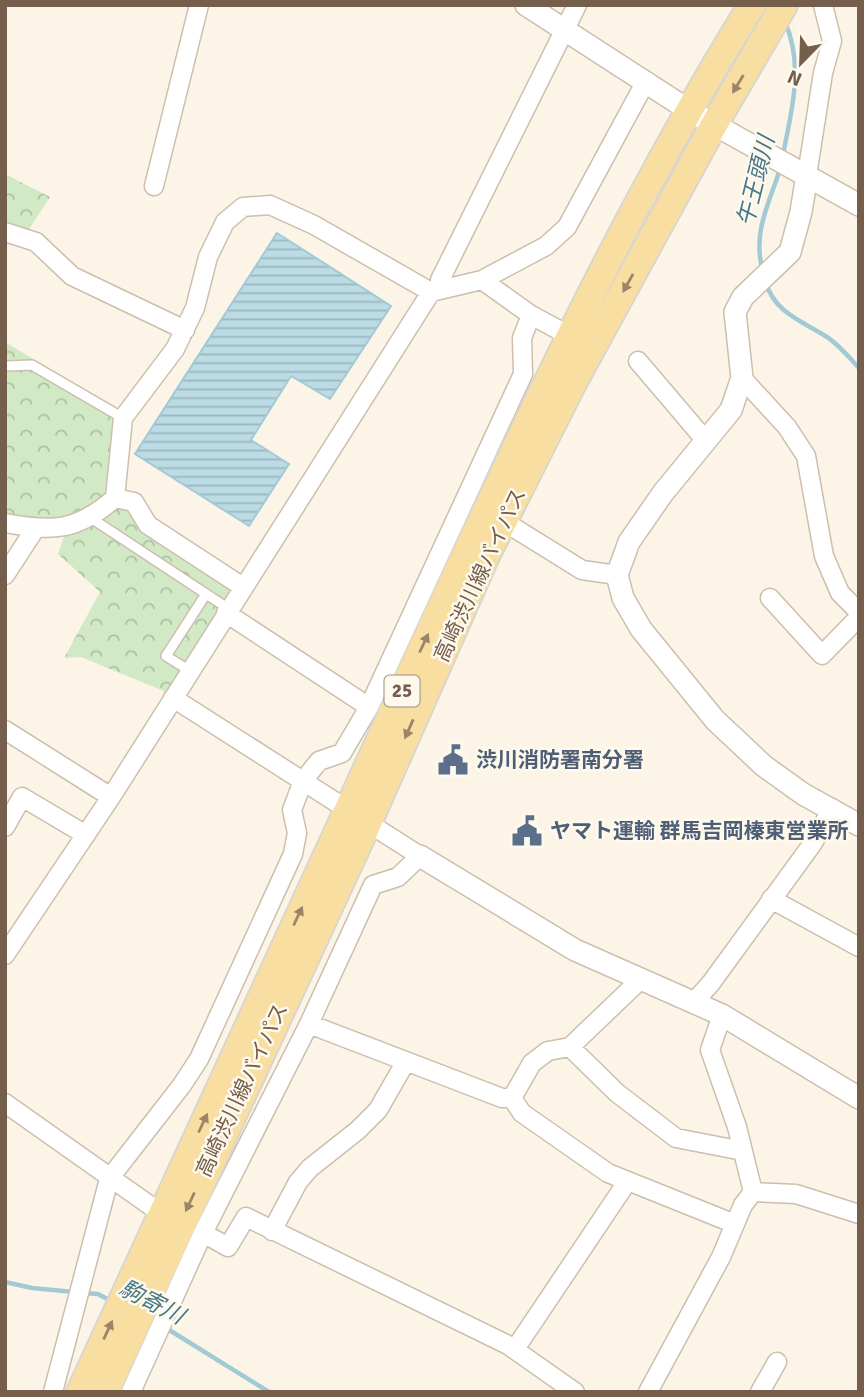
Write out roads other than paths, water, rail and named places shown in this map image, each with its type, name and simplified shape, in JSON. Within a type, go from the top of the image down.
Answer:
[{"type":"main road","name":"高崎渋川線バイパス","points":[[105,1392],[569,335],[623,228],[752,5]]},
{"type":"main road","name":"高崎渋川線バイパス","points":[[80,1392],[162,1214],[503,521],[573,383],[715,123],[778,15]]},
{"type":"street","points":[[154,186],[199,5]]},
{"type":"street","points":[[526,5],[690,111],[859,205]]},
{"type":"street","points":[[5,955],[111,797],[243,587],[436,291],[577,5]]},
{"type":"street","points":[[823,5],[832,41],[823,73],[807,174],[790,252],[743,297],[735,312],[743,378],[732,410],[629,542],[617,575],[623,598],[641,629],[677,677],[715,720],[764,766],[803,794],[859,825]]},
{"type":"street","points":[[5,523],[52,529],[91,518],[115,498],[123,418],[175,349],[195,309],[208,257],[225,222],[243,207],[270,205],[314,225],[436,291],[482,280],[546,246],[567,227],[646,81]]},
{"type":"street","points":[[5,232],[36,242],[72,276],[185,330]]},
{"type":"street","points":[[482,280],[531,315],[569,335]]},
{"type":"street","points":[[53,1392],[109,1179],[182,1085],[198,1059],[293,854],[296,833],[292,810],[303,781],[319,761],[342,753],[369,707],[523,374],[522,338],[531,315]]},
{"type":"street","points":[[638,361],[706,441]]},
{"type":"street","points":[[743,378],[787,427],[806,456],[824,556],[840,593],[859,612]]},
{"type":"street","points":[[115,498],[134,502],[148,525],[243,587]]},
{"type":"street","points":[[503,521],[582,570],[617,575]]},
{"type":"street","points":[[5,575],[35,528]]},
{"type":"street","points":[[770,598],[822,655],[859,617]]},
{"type":"street","points":[[228,611],[369,707]]},
{"type":"street","points":[[173,698],[420,856],[575,950],[722,1015],[859,1098]]},
{"type":"street","points":[[5,730],[111,797]]},
{"type":"street","points":[[5,827],[12,799],[22,797],[86,835]]},
{"type":"street","points":[[694,1002],[813,843],[832,808]]},
{"type":"street","points":[[131,1392],[203,1233],[309,1024],[373,885],[398,877],[420,856]]},
{"type":"street","points":[[771,899],[859,947]]},
{"type":"street","points":[[512,1098],[532,1063],[548,1051],[570,1047],[640,979]]},
{"type":"street","points":[[722,1015],[710,1050],[743,1151],[753,1192]]},
{"type":"street","points":[[309,1024],[405,1063],[502,1098],[512,1098]]},
{"type":"street","points":[[570,1047],[617,1093],[676,1139],[743,1151]]},
{"type":"street","points":[[272,1231],[298,1182],[310,1168],[379,1110],[405,1063]]},
{"type":"street","points":[[512,1098],[522,1113],[608,1173],[686,1202],[735,1224]]},
{"type":"street","points":[[5,1103],[162,1214]]},
{"type":"street","points":[[514,1349],[627,1182]]},
{"type":"street","points":[[753,1192],[796,1194],[859,1214]]},
{"type":"street","points":[[648,1392],[721,1257],[743,1205],[753,1192]]},
{"type":"street","points":[[203,1233],[228,1247],[246,1217],[514,1349],[575,1392]]},
{"type":"street","points":[[760,1392],[777,1363]]},
{"type":"lane","points":[[6,366],[32,365],[123,418]]},
{"type":"lane","points":[[91,518],[228,611]]},
{"type":"lane","points":[[190,671],[166,656],[206,594]]},
{"type":"water","points":[[277,233],[391,306],[330,399],[291,376],[251,440],[289,464],[249,526],[135,454]]},
{"type":"waterway","name":"午王頭川","points":[[783,154],[793,104],[795,71],[791,38],[785,22]]},
{"type":"waterway","name":"午王頭川","points":[[762,268],[759,242],[761,230],[780,169]]},
{"type":"waterway","name":"午王頭川","points":[[766,283],[770,293],[783,309],[831,340],[859,368]]},
{"type":"waterway","name":"駒寄川","points":[[5,1282],[74,1292]]},
{"type":"waterway","name":"駒寄川","points":[[83,1293],[98,1294],[111,1301]]},
{"type":"waterway","name":"駒寄川","points":[[166,1328],[269,1392]]},
{"type":"place","name":"渋川消防署南分署","points":[[453,760]]},
{"type":"place","name":"ヤマト運輸 群馬吉岡榛東営業所","points":[[527,831]]}]
